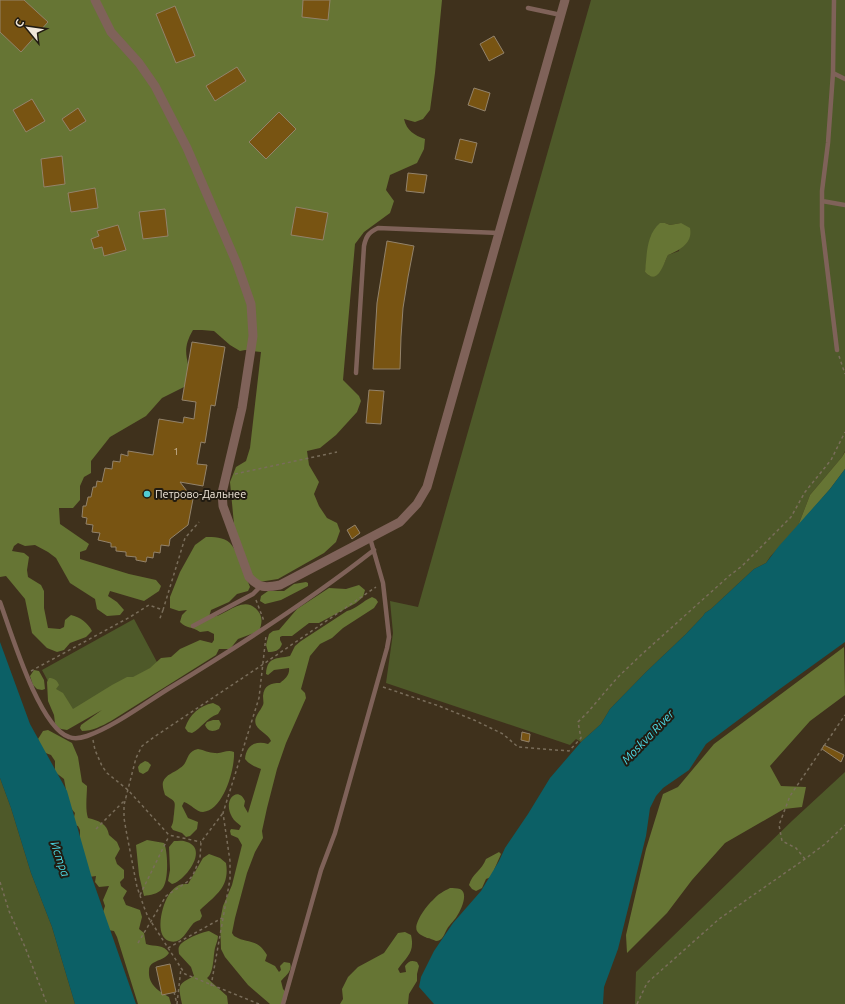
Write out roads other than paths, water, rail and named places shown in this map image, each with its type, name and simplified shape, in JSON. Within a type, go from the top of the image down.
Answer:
[{"type":"street","points":[[95,0],[111,32],[139,63],[155,86],[187,148],[237,264],[251,304],[253,336],[242,408],[225,474],[222,493],[223,506],[248,577],[255,584],[269,588],[280,585],[400,522],[417,504],[427,487],[564,0]]},
{"type":"lane","points":[[834,0],[833,73],[828,143],[822,191],[822,226],[837,350]]},
{"type":"lane","points":[[528,8],[560,15]]},
{"type":"lane","points":[[833,73],[845,79]]},
{"type":"lane","points":[[822,201],[845,205]]},
{"type":"lane","points":[[356,372],[364,246],[365,237],[371,231],[378,228],[499,233]]},
{"type":"lane","points":[[283,1004],[321,870],[336,833],[387,648],[389,637],[383,583],[370,538]]},
{"type":"lane","points":[[0,602],[26,674],[40,705],[53,725],[62,734],[70,738],[76,738],[93,733],[112,724],[173,686],[267,626],[338,578],[374,550]]},
{"type":"lane","points":[[193,626],[253,594],[261,586]]},
{"type":"water","name":"Moskva River","points":[[845,469],[845,642],[706,744],[689,770],[663,788],[656,796],[650,808],[646,836],[618,949],[604,987],[603,1004],[434,1004],[419,987],[421,977],[434,951],[453,923],[481,891],[505,848],[550,778],[581,742],[601,724],[610,709],[686,634],[705,613],[754,569],[766,563],[779,546],[830,489]]},
{"type":"water","name":"Истра","points":[[0,642],[30,724],[67,791],[91,875],[136,1004],[75,1004],[52,927],[31,873],[0,778]]},
{"type":"place","name":"Петрово-Дальнее","points":[[147,494]]}]
